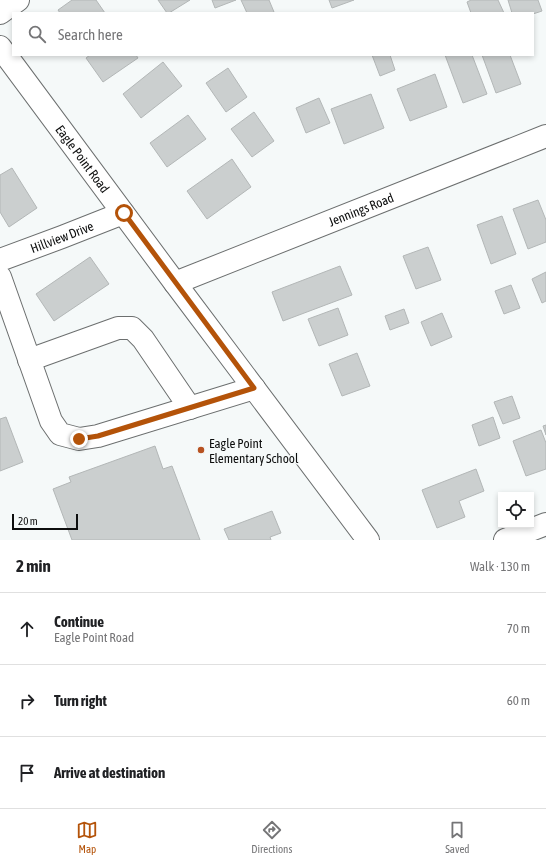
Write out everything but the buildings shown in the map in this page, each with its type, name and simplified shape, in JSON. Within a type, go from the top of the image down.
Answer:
[{"type":"street","points":[[0,13],[18,0]]},
{"type":"street","name":"Eagle Point Road","points":[[0,46],[175,284],[368,540]]},
{"type":"street","name":"Jennings Road","points":[[175,284],[546,136]]},
{"type":"street","name":"Hillview Drive","points":[[0,260],[124,213]]},
{"type":"street","points":[[0,278],[51,421],[60,434],[79,439],[98,436],[254,388]]},
{"type":"street","points":[[29,360],[118,328],[132,328],[143,339],[190,408]]},
{"type":"street","points":[[505,540],[546,524]]},
{"type":"place","name":"Eagle Point Elementary School","points":[[201,450]]},
{"type":"route","points":[[79,439],[98,436],[254,388],[175,284],[124,213]]}]
